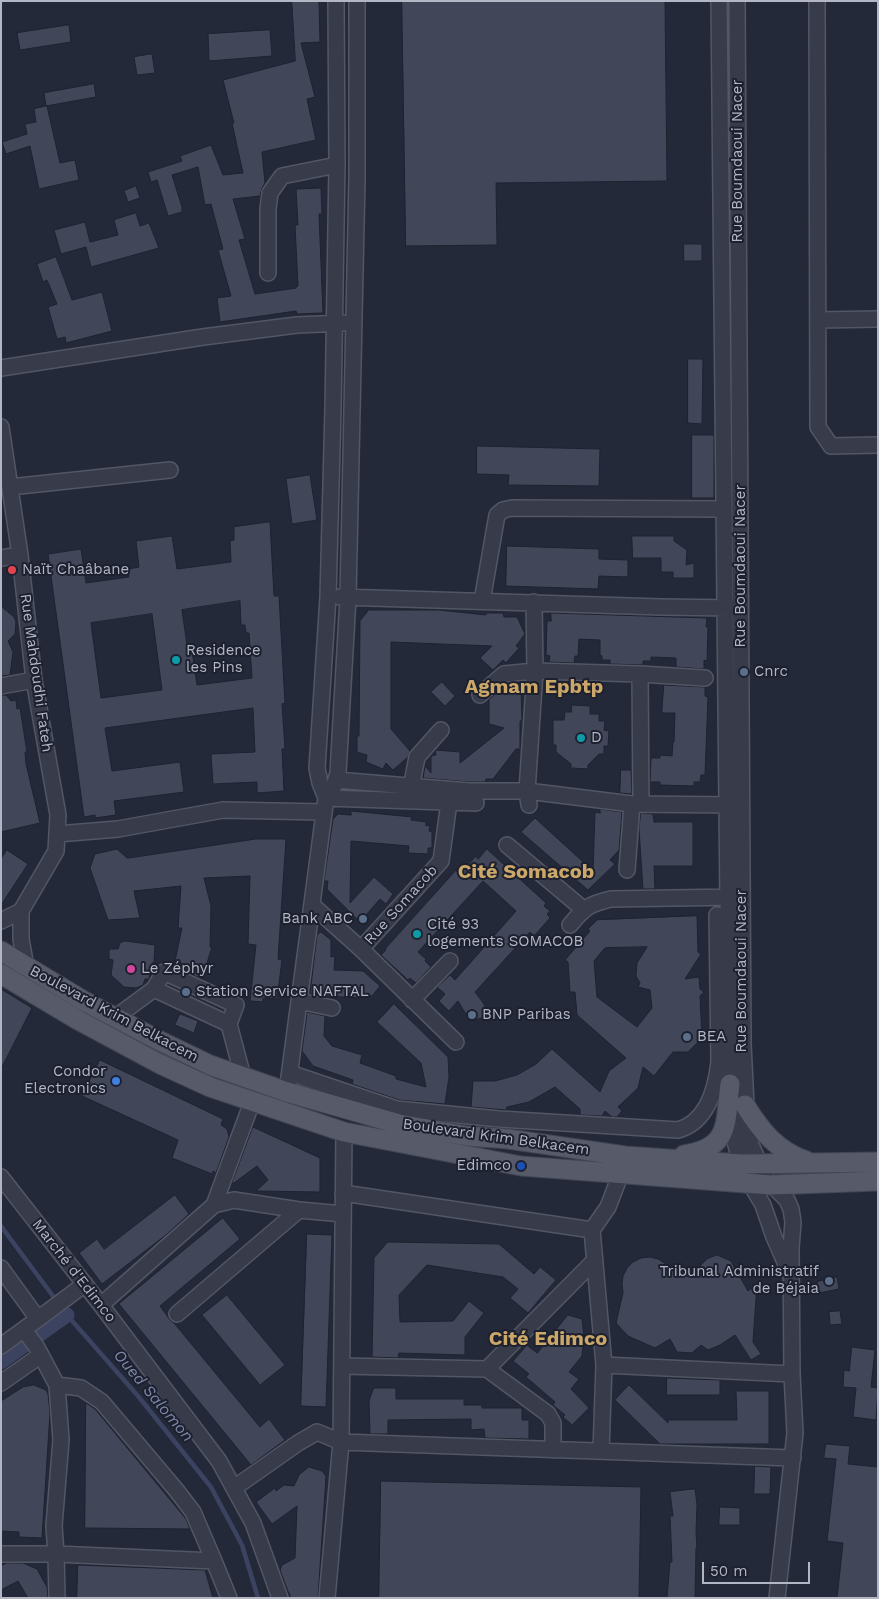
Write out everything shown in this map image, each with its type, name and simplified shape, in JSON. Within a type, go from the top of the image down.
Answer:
[{"type":"main road","name":"Boulevard Krim Belkacem","points":[[1,951],[26,968],[84,1001],[210,1065],[243,1078],[375,1118],[434,1131],[508,1139],[625,1156],[750,1164],[878,1162]]},
{"type":"main road","name":"Boulevard Krim Belkacem","points":[[1,974],[78,1020],[160,1064],[210,1087],[344,1132],[521,1166],[771,1185],[878,1181]]},
{"type":"main road","points":[[666,1158],[700,1152],[714,1145],[724,1130],[730,1084]]},
{"type":"main road","points":[[745,1105],[757,1125],[770,1140],[795,1156],[813,1163]]},
{"type":"street","points":[[325,805],[317,768],[328,597],[335,323],[337,165],[336,1]]},
{"type":"street","points":[[287,1092],[325,805],[336,780],[348,598],[357,177],[357,1]]},
{"type":"street","name":"Rue Boumdaoui Nacer","points":[[719,1],[726,805],[729,897],[731,1120],[750,1164],[780,1192],[791,1209],[793,1222],[791,1274],[792,1374],[795,1433],[777,1598]]},
{"type":"street","name":"Rue Boumdaoui Nacer","points":[[737,1],[742,805],[729,897],[748,1132],[750,1184],[763,1205],[776,1242],[791,1274]]},
{"type":"street","points":[[817,1],[818,427],[831,446],[878,445]]},
{"type":"street","points":[[268,273],[268,209],[270,193],[282,176],[337,165]]},
{"type":"street","points":[[818,320],[878,319]]},
{"type":"street","points":[[1,368],[203,337],[296,325],[354,323]]},
{"type":"street","name":"Rue Mahdoudhi Fateh","points":[[1,428],[20,555],[34,680],[58,815],[56,851],[21,911]]},
{"type":"street","points":[[10,487],[170,470]]},
{"type":"street","points":[[482,601],[497,515],[503,510],[512,508],[724,509]]},
{"type":"street","points":[[1,558],[20,555]]},
{"type":"street","points":[[328,597],[741,608]]},
{"type":"street","points":[[528,798],[535,671],[534,602]]},
{"type":"street","points":[[480,695],[504,674],[535,671],[705,678]]},
{"type":"street","points":[[627,870],[637,804],[640,674]]},
{"type":"street","points":[[1,686],[34,680]]},
{"type":"street","points":[[410,793],[417,757],[441,730]]},
{"type":"street","points":[[336,780],[450,802],[476,803]]},
{"type":"street","points":[[57,834],[118,828],[223,810],[325,805],[410,793],[469,791],[528,798],[637,804],[742,805]]},
{"type":"street","name":"Rue Somacob","points":[[361,949],[412,883],[441,861],[450,802]]},
{"type":"street","points":[[507,845],[583,909]]},
{"type":"street","points":[[290,1073],[397,1109],[499,1119],[678,1130],[687,1127],[703,1113],[714,1090],[718,1076],[729,897],[634,894],[610,896],[583,909],[570,925]]},
{"type":"street","points":[[312,904],[456,1042]]},
{"type":"street","points":[[1,922],[21,911],[21,939],[26,968]]},
{"type":"street","points":[[412,1000],[450,961]]},
{"type":"street","points":[[116,1017],[158,983],[164,972],[236,1005],[231,1018],[243,1078]]},
{"type":"street","points":[[158,983],[231,1018]]},
{"type":"street","points":[[299,1001],[332,1008]]},
{"type":"street","points":[[214,1205],[252,1102]]},
{"type":"street","points":[[327,1598],[341,1442],[344,1132]]},
{"type":"street","points":[[601,1451],[604,1365],[592,1230],[608,1207],[621,1173]]},
{"type":"street","name":"Marché d'Edimco","points":[[1,1177],[219,1461],[253,1523],[280,1598]]},
{"type":"street","points":[[343,1193],[592,1230]]},
{"type":"street","points":[[101,1305],[214,1205],[234,1200],[299,1210],[343,1214]]},
{"type":"street","points":[[177,1314],[299,1210]]},
{"type":"street","points":[[487,1369],[595,1260]]},
{"type":"street","points":[[1,1268],[38,1319]]},
{"type":"street","points":[[1,1346],[25,1331],[85,1284]]},
{"type":"street","points":[[25,1331],[39,1351],[57,1385],[61,1440],[54,1526],[57,1598]]},
{"type":"street","points":[[1,1383],[39,1351]]},
{"type":"street","points":[[604,1365],[792,1374]]},
{"type":"street","points":[[342,1366],[487,1369],[548,1414],[553,1423],[553,1450]]},
{"type":"street","points":[[57,1385],[81,1388],[102,1402],[177,1491],[193,1512],[229,1598]]},
{"type":"street","points":[[234,1488],[298,1443],[317,1432],[341,1442],[793,1458]]},
{"type":"street","points":[[1,1554],[56,1554],[214,1561]]},
{"type":"building","points":[[292,1],[319,1],[320,42],[301,43],[315,97],[307,99],[316,140],[262,152],[265,183],[260,196],[233,199],[245,239],[239,240],[255,294],[296,288],[298,286],[295,225],[298,225],[296,189],[321,188],[322,214],[319,214],[323,313],[297,314],[296,311],[220,322],[217,298],[231,296],[218,250],[223,249],[211,204],[205,205],[198,167],[172,175],[182,212],[168,216],[157,180],[151,182],[148,172],[182,161],[180,156],[211,145],[223,175],[243,173],[232,123],[234,123],[223,80],[295,61]]},
{"type":"building","points":[[402,1],[665,1],[667,181],[496,183],[497,245],[406,246]]},
{"type":"building","points":[[69,25],[71,42],[20,50],[17,33]]},
{"type":"building","points":[[270,30],[272,56],[209,61],[208,34]]},
{"type":"building","points":[[152,54],[155,73],[137,75],[134,57]]},
{"type":"building","points":[[94,84],[96,97],[46,106],[44,93]]},
{"type":"building","points":[[47,106],[60,163],[75,160],[79,180],[39,189],[30,146],[6,154],[2,142],[27,134],[25,124],[36,122],[34,109]]},
{"type":"building","points":[[136,186],[140,198],[128,202],[124,191]]},
{"type":"building","points":[[136,213],[140,226],[149,223],[159,248],[91,267],[86,247],[61,254],[54,230],[85,222],[90,242],[118,235],[114,220]]},
{"type":"building","points":[[684,244],[702,244],[702,261],[684,261]]},
{"type":"building","points":[[56,257],[72,300],[102,292],[112,331],[66,343],[65,337],[57,339],[48,307],[57,304],[47,280],[43,282],[37,264]]},
{"type":"building","points":[[688,359],[703,359],[702,424],[688,423]]},
{"type":"building","points":[[692,435],[714,435],[714,498],[692,498]]},
{"type":"building","points":[[477,446],[600,449],[599,486],[508,485],[509,475],[477,474]]},
{"type":"building","points":[[310,475],[317,520],[292,524],[286,479]]},
{"type":"building","name":"Residence les Pins","points":[[270,522],[274,596],[279,596],[285,703],[282,704],[285,749],[282,749],[284,791],[257,793],[257,782],[213,784],[211,754],[255,752],[253,708],[105,728],[112,771],[180,762],[184,792],[114,801],[116,815],[95,818],[95,815],[84,817],[48,554],[81,549],[86,583],[129,577],[128,569],[139,567],[136,541],[172,536],[177,569],[231,562],[230,541],[234,540],[234,527]],"holes":[[[240,601],[241,625],[245,625],[246,633],[249,633],[252,678],[197,685],[191,644],[187,645],[182,610]],[[152,614],[162,690],[101,698],[91,623]]]},
{"type":"building","points":[[632,536],[674,536],[674,541],[687,550],[686,565],[694,563],[694,578],[673,578],[673,572],[661,572],[661,558],[633,558]]},
{"type":"building","points":[[507,546],[599,549],[599,559],[628,560],[628,577],[599,576],[598,589],[506,586]]},
{"type":"building","points":[[1,606],[14,617],[16,622],[15,634],[8,641],[13,652],[10,675],[1,676]]},
{"type":"building","points":[[369,610],[439,610],[486,615],[486,613],[503,613],[504,617],[517,617],[525,634],[516,646],[519,648],[506,663],[503,660],[493,670],[480,658],[492,646],[391,642],[391,729],[410,751],[408,757],[393,770],[386,763],[383,769],[366,762],[367,755],[357,752],[357,736],[359,736],[360,621]]},
{"type":"building","points":[[551,613],[707,618],[707,661],[704,660],[704,669],[676,667],[676,658],[651,657],[651,661],[643,661],[643,665],[610,664],[610,660],[602,660],[600,640],[579,639],[578,656],[575,656],[574,663],[549,662],[550,656],[546,655],[547,621],[551,621]]},
{"type":"building","points":[[442,682],[455,696],[445,706],[431,692]]},
{"type":"building","points":[[664,685],[705,687],[705,696],[708,697],[705,775],[701,775],[700,782],[694,782],[694,786],[660,785],[660,782],[650,782],[651,758],[660,758],[660,755],[672,756],[675,713],[662,713]]},
{"type":"building","points":[[503,687],[521,687],[522,721],[520,721],[520,749],[516,749],[493,779],[486,779],[485,782],[423,778],[425,766],[431,773],[431,756],[436,755],[435,750],[460,752],[460,763],[504,728],[489,724],[489,700]]},
{"type":"building","points":[[1,695],[6,695],[11,701],[16,700],[17,709],[20,708],[27,752],[25,752],[26,764],[40,823],[1,832]]},
{"type":"building","name":"D","points":[[572,705],[590,706],[590,714],[599,714],[599,721],[605,721],[604,730],[609,731],[608,746],[604,746],[604,754],[599,754],[588,765],[588,769],[571,768],[571,764],[556,752],[556,745],[553,745],[553,720],[564,720],[565,712],[571,712]]},
{"type":"building","points":[[621,770],[631,770],[632,794],[620,793]]},
{"type":"building","points":[[600,809],[622,812],[619,850],[610,860],[615,864],[588,890],[521,832],[535,818],[593,871],[595,812],[600,813]]},
{"type":"building","points":[[351,811],[412,817],[411,820],[426,822],[426,826],[430,825],[429,831],[432,832],[432,848],[428,848],[428,854],[408,853],[409,846],[351,841],[350,903],[374,877],[393,894],[386,904],[380,899],[360,922],[327,889],[328,881],[324,881],[333,819],[338,814],[351,815]]},
{"type":"building","points":[[641,813],[653,814],[654,822],[693,822],[693,866],[654,866],[655,889],[643,889],[639,829]]},
{"type":"building","points":[[256,839],[286,839],[278,959],[282,960],[277,999],[263,998],[263,1002],[250,1001],[256,945],[248,944],[250,876],[204,878],[211,906],[210,947],[212,947],[202,979],[179,969],[181,962],[175,961],[182,928],[178,928],[181,886],[134,891],[140,918],[108,920],[90,868],[95,854],[117,849],[127,858]]},
{"type":"building","name":"Cité 93 logements SOMACOB","points":[[487,849],[546,903],[544,906],[550,911],[547,914],[550,918],[534,936],[530,932],[475,992],[486,1010],[482,1018],[474,1020],[467,1016],[458,1001],[449,1011],[439,1001],[445,994],[437,987],[450,975],[455,980],[516,911],[483,881],[418,952],[431,967],[416,983],[410,978],[408,980],[381,955],[456,870],[457,872],[460,869],[462,871],[476,856],[478,859]]},
{"type":"building","points":[[7,850],[28,864],[1,905],[1,859]]},
{"type":"building","points":[[697,916],[698,952],[701,954],[685,979],[699,977],[700,989],[704,992],[700,996],[702,1038],[688,1052],[673,1052],[654,1076],[643,1067],[638,1088],[618,1107],[622,1111],[617,1117],[612,1117],[605,1111],[602,1116],[580,1115],[580,1109],[555,1087],[529,1102],[507,1107],[506,1110],[471,1107],[473,1081],[495,1081],[517,1075],[536,1064],[552,1049],[600,1092],[609,1071],[626,1058],[577,1015],[575,992],[570,992],[568,962],[565,960],[597,920]],"holes":[[[647,947],[637,963],[636,976],[640,983],[638,987],[650,990],[652,1008],[637,1027],[597,997],[594,961],[605,948]]]},
{"type":"building","points":[[321,932],[331,940],[331,957],[335,956],[334,970],[363,971],[380,986],[372,996],[360,995],[360,998],[327,997],[310,994],[317,935]]},
{"type":"building","name":"Le Zéphyr","points":[[125,941],[155,945],[154,963],[152,963],[149,979],[145,979],[143,985],[136,988],[124,987],[111,975],[113,960],[109,959],[109,949],[118,949],[120,943]]},
{"type":"building","points":[[1,989],[32,1008],[1,1069]]},
{"type":"building","points":[[394,1004],[448,1057],[449,1077],[445,1104],[399,1100],[352,1084],[353,1080],[313,1066],[302,1051],[307,1012],[325,1016],[324,1036],[332,1046],[362,1055],[360,1063],[396,1076],[396,1079],[426,1087],[421,1063],[377,1022]]},
{"type":"building","points":[[180,1014],[198,1021],[194,1033],[175,1025]]},
{"type":"building","points":[[100,1060],[223,1119],[221,1125],[227,1129],[229,1137],[216,1173],[213,1171],[212,1174],[172,1158],[178,1140],[82,1096]]},
{"type":"building","points":[[253,1127],[320,1158],[320,1192],[256,1191],[268,1180],[257,1166],[232,1183]]},
{"type":"building","points":[[175,1195],[189,1214],[166,1235],[102,1284],[79,1253],[97,1239],[104,1249]]},
{"type":"building","points":[[223,1218],[240,1239],[160,1306],[260,1427],[269,1419],[285,1440],[251,1465],[119,1304]]},
{"type":"building","points":[[307,1234],[332,1235],[326,1407],[301,1406]]},
{"type":"building","points":[[388,1242],[499,1244],[534,1274],[540,1267],[556,1280],[528,1313],[510,1298],[518,1289],[503,1277],[427,1265],[399,1295],[400,1322],[453,1321],[469,1301],[484,1313],[465,1337],[465,1355],[399,1353],[398,1358],[372,1357],[374,1258]]},
{"type":"building","points":[[717,1255],[731,1261],[748,1291],[757,1284],[753,1342],[761,1354],[751,1360],[735,1335],[708,1350],[701,1345],[692,1353],[677,1352],[670,1339],[655,1348],[628,1336],[616,1323],[623,1293],[623,1276],[633,1262],[641,1258],[650,1257],[658,1259],[671,1270],[689,1277],[707,1259]]},
{"type":"building","points":[[837,1277],[839,1289],[819,1293],[817,1282]]},
{"type":"building","points":[[227,1295],[285,1365],[260,1385],[202,1315]]},
{"type":"building","points":[[840,1311],[842,1324],[830,1325],[829,1312]]},
{"type":"building","points":[[568,1315],[582,1319],[584,1337],[582,1356],[569,1372],[579,1379],[571,1389],[589,1408],[572,1425],[563,1417],[565,1415],[553,1405],[555,1402],[526,1377],[529,1374],[513,1361],[527,1345],[537,1353]]},
{"type":"building","points":[[852,1347],[875,1350],[871,1387],[878,1388],[876,1420],[853,1417],[856,1388],[843,1387],[844,1370],[849,1371]]},
{"type":"building","points":[[667,1378],[720,1380],[720,1395],[667,1395]]},
{"type":"building","points":[[34,1385],[46,1390],[50,1413],[42,1538],[19,1537],[19,1532],[1,1531],[1,1401],[23,1387]]},
{"type":"building","points":[[629,1385],[668,1423],[668,1420],[737,1420],[736,1391],[769,1391],[769,1444],[660,1444],[615,1400]]},
{"type":"building","points":[[374,1388],[396,1388],[396,1399],[464,1399],[464,1405],[482,1405],[482,1408],[522,1408],[522,1420],[529,1420],[529,1439],[485,1438],[484,1429],[471,1430],[471,1419],[388,1420],[388,1434],[370,1434],[369,1401]]},
{"type":"building","points":[[86,1403],[95,1409],[186,1519],[190,1529],[85,1528]]},
{"type":"building","points":[[826,1444],[850,1446],[848,1464],[878,1467],[878,1598],[837,1598],[843,1543],[827,1541],[836,1459],[824,1458]]},
{"type":"building","points":[[755,1466],[771,1467],[770,1494],[754,1494]]},
{"type":"building","points":[[309,1467],[322,1471],[326,1476],[318,1598],[290,1598],[280,1570],[282,1565],[295,1558],[297,1506],[272,1524],[256,1502],[275,1488],[276,1491],[284,1485],[294,1486],[299,1475]]},
{"type":"building","points":[[381,1481],[641,1487],[639,1598],[379,1598]]},
{"type":"building","points":[[695,1489],[697,1548],[695,1598],[667,1598],[670,1562],[672,1562],[670,1516],[673,1516],[670,1492]]},
{"type":"building","points":[[720,1507],[740,1508],[740,1525],[719,1525]]},
{"type":"building","points":[[7,1563],[23,1563],[37,1569],[47,1587],[48,1598],[28,1598],[18,1581],[1,1590],[1,1566]]},
{"type":"building","points":[[78,1565],[205,1570],[213,1598],[77,1598]]},
{"type":"waterway","name":"Oued Salomon","points":[[1,1226],[67,1315],[138,1396],[211,1487],[242,1545],[258,1598]]},
{"type":"waterway","points":[[1,1362],[67,1315]]},
{"type":"place","name":"Naït Chaâbane","points":[[12,570]]},
{"type":"place","name":"Residence les Pins","points":[[176,660]]},
{"type":"place","name":"Cnrc","points":[[744,672]]},
{"type":"place","name":"D","points":[[581,738]]},
{"type":"place","name":"Bank ABC","points":[[363,919]]},
{"type":"place","name":"Cité 93 logements SOMACOB","points":[[417,934]]},
{"type":"place","name":"Le Zéphyr","points":[[131,969]]},
{"type":"place","name":"Station Service NAFTAL","points":[[186,992]]},
{"type":"place","name":"BNP Paribas","points":[[472,1015]]},
{"type":"place","name":"BEA","points":[[687,1037]]},
{"type":"place","name":"Condor Electronics","points":[[116,1081]]},
{"type":"place","name":"Edimco","points":[[521,1166]]},
{"type":"place","name":"Tribunal Administratif de Béjaia","points":[[829,1281]]},
{"type":"district","name":"Agmam Epbtp","points":[[534,687]]},
{"type":"district","name":"Cité Somacob","points":[[526,872]]},
{"type":"district","name":"Cité Edimco","points":[[548,1339]]}]
